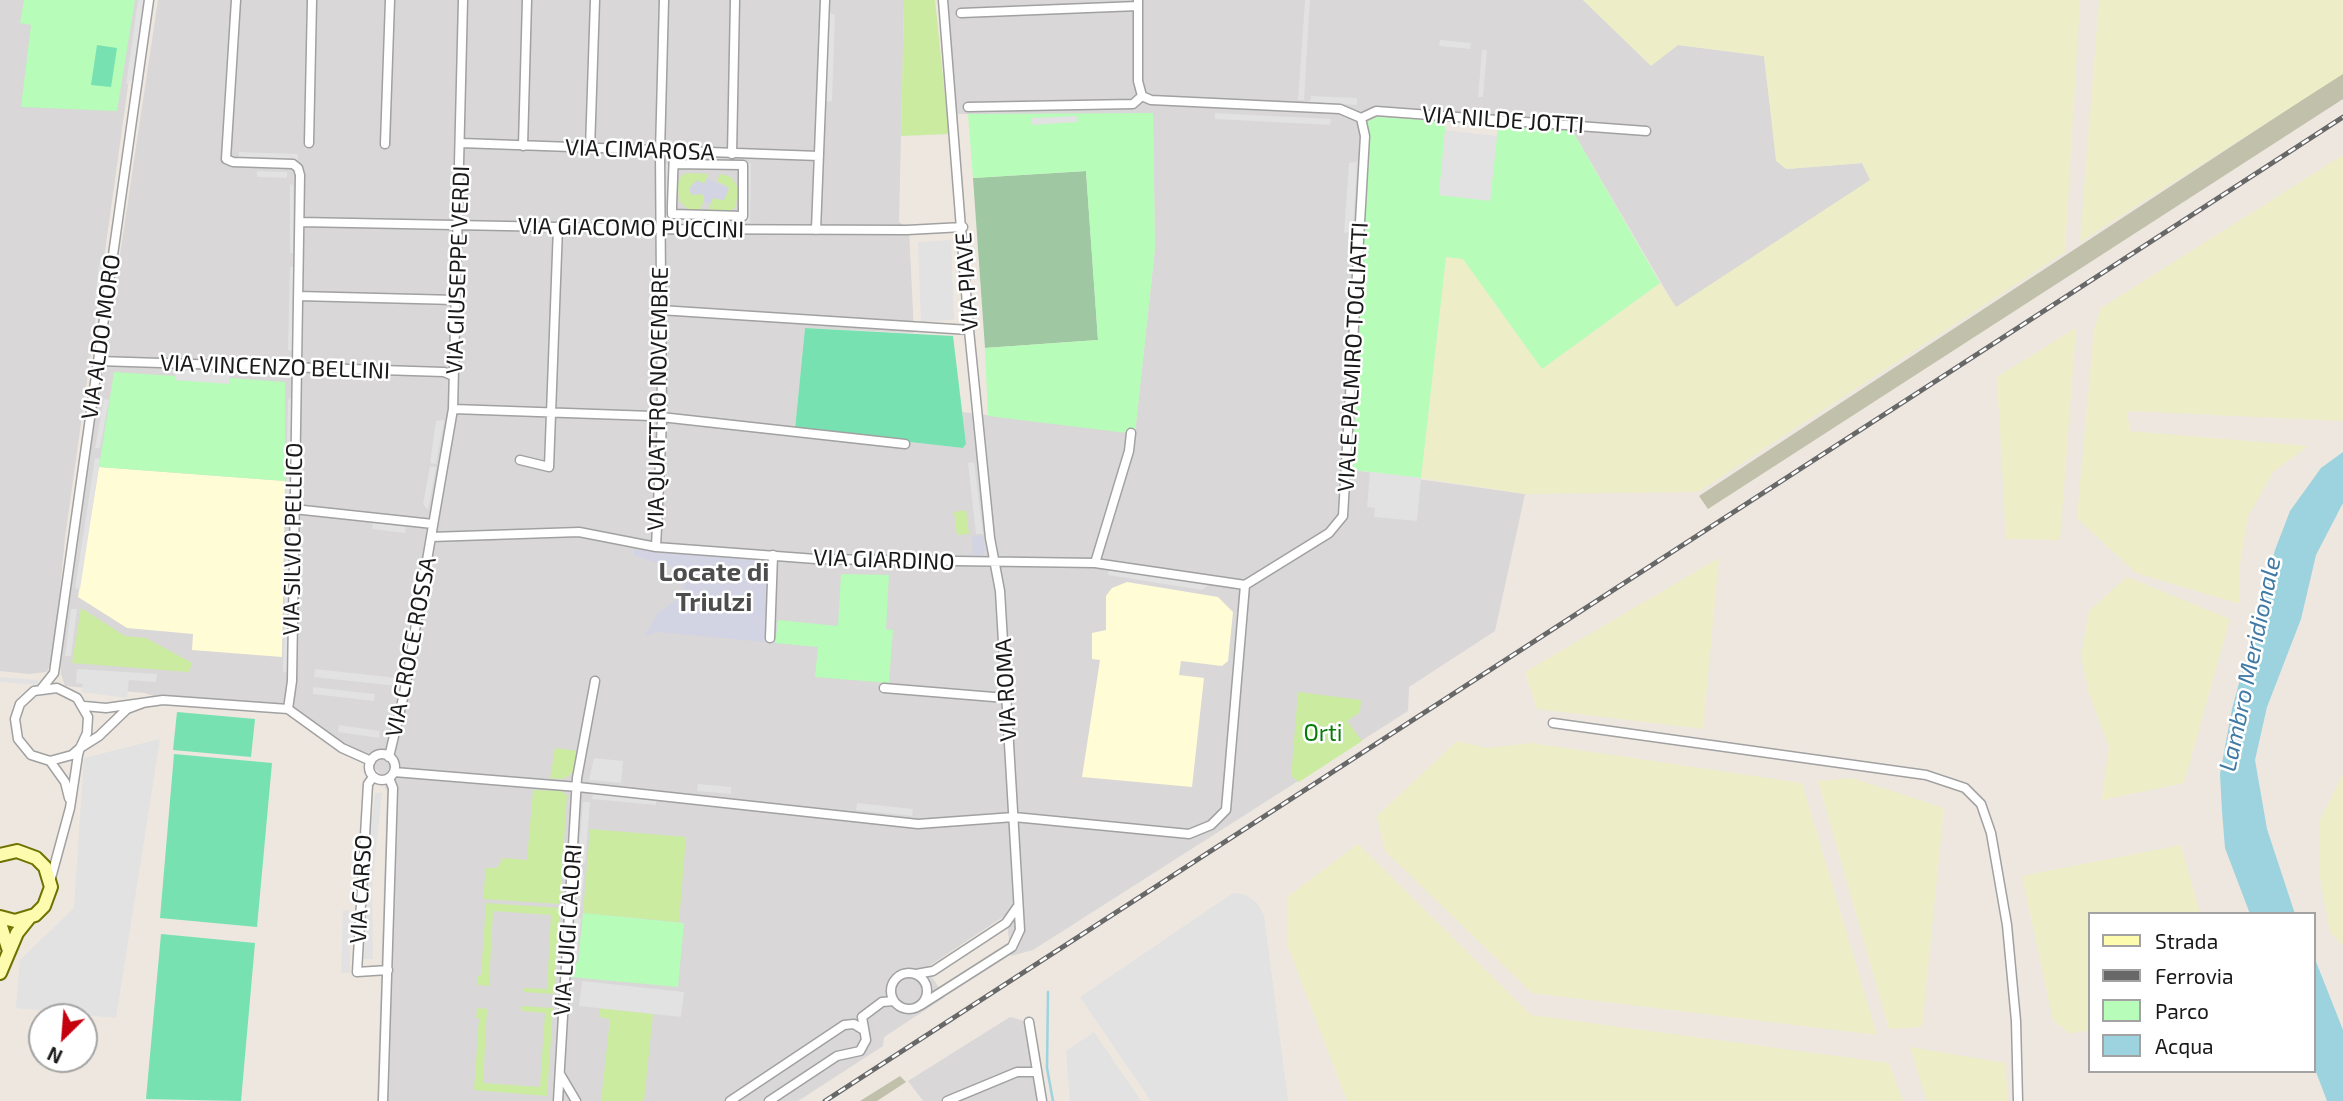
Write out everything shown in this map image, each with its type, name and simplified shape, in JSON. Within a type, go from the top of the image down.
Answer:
[{"type":"main road","points":[[0,974],[17,933],[29,918],[44,906],[51,887],[45,867],[30,854],[16,851],[1,854]]},
{"type":"main road","points":[[0,916],[15,921],[29,918]]},
{"type":"main road","points":[[0,923],[9,952]]},
{"type":"street","name":"VIA ALDO MORO","points":[[54,673],[149,0]]},
{"type":"street","points":[[236,0],[226,159],[233,162],[293,164],[298,168],[300,222]]},
{"type":"street","points":[[309,143],[312,0]]},
{"type":"street","points":[[385,144],[390,0]]},
{"type":"street","name":"VIA GIUSEPPE VERDI","points":[[431,537],[453,409],[454,385],[451,375],[455,367],[463,0]]},
{"type":"street","points":[[523,146],[527,0]]},
{"type":"street","points":[[590,149],[595,0]]},
{"type":"street","name":"VIA QUATTRO NOVEMBRE","points":[[656,547],[664,0]]},
{"type":"street","points":[[732,154],[735,0]]},
{"type":"street","points":[[816,230],[825,0]]},
{"type":"street","name":"VIA PIAVE","points":[[943,0],[970,330],[995,563]]},
{"type":"street","points":[[961,13],[1061,4],[1138,3],[1138,80],[1142,96]]},
{"type":"street","points":[[968,107],[1133,104],[1142,96]]},
{"type":"street","points":[[1142,96],[1151,100],[1340,109],[1361,118]]},
{"type":"street","name":"VIA NILDE JOTTI","points":[[1361,118],[1376,111],[1646,131]]},
{"type":"street","name":"VIALE PALMIRO TOGLIATTI","points":[[1245,585],[1329,533],[1343,516],[1365,136],[1361,118]]},
{"type":"street","name":"VIA CIMAROSA","points":[[461,143],[819,156]]},
{"type":"street","points":[[674,152],[672,214],[743,216],[743,154]]},
{"type":"street","points":[[674,164],[743,165]]},
{"type":"street","name":"VIA GIACOMO PUCCINI","points":[[300,222],[458,227],[816,230],[907,230],[963,226]]},
{"type":"street","name":"VIA SILVIO PELLICO","points":[[288,709],[292,681],[295,369],[300,222]]},
{"type":"street","points":[[520,460],[550,467],[558,228]]},
{"type":"street","points":[[298,296],[456,300]]},
{"type":"street","points":[[660,310],[970,330]]},
{"type":"street","name":"VIA VINCENZO BELLINI","points":[[98,361],[444,372],[451,375]]},
{"type":"street","points":[[453,409],[660,417],[905,444]]},
{"type":"street","points":[[1095,563],[1131,433]]},
{"type":"street","points":[[294,509],[433,524]]},
{"type":"street","name":"VIA GIARDINO","points":[[431,537],[579,532],[656,547],[773,555],[995,563],[1095,563],[1245,585]]},
{"type":"street","name":"VIA CROCE ROSSA","points":[[389,757],[401,713],[431,537]]},
{"type":"street","points":[[770,638],[773,555]]},
{"type":"street","name":"VIA ROMA","points":[[995,563],[1000,591],[1019,904]]},
{"type":"street","points":[[391,775],[394,763],[389,757],[377,755],[370,761],[369,769],[373,777],[381,780],[391,775],[578,787],[847,814],[918,824],[1014,817],[1189,834],[1211,825],[1226,810],[1245,585]]},
{"type":"street","points":[[70,808],[65,782],[50,761],[27,751],[15,729],[20,704],[31,693],[42,688],[54,673],[66,690],[84,706],[95,709],[163,699],[288,709],[342,748],[370,761]]},
{"type":"street","name":"VIA LUIGI CALORI","points":[[558,1101],[567,916],[578,787],[595,681]]},
{"type":"street","points":[[42,688],[66,690]]},
{"type":"street","points":[[884,688],[1006,698]]},
{"type":"street","points":[[50,761],[66,758],[99,736],[127,709],[143,703]]},
{"type":"street","points":[[51,887],[57,850],[70,808],[80,748],[88,728],[84,706]]},
{"type":"street","points":[[1553,723],[1926,775],[1965,788],[1981,804],[1990,833],[2007,925],[2016,1021],[2018,1101]]},
{"type":"street","name":"VIA CARSO","points":[[383,1101],[393,788],[391,775]]},
{"type":"street","name":"VIA CARSO","points":[[373,777],[368,784],[357,972],[388,970]]},
{"type":"street","points":[[30,854],[46,855],[57,850]]},
{"type":"street","points":[[1019,904],[1019,936],[1012,947],[921,1005],[904,1009],[894,1001],[890,990],[894,979],[904,973],[933,971],[1006,923],[1019,904]]},
{"type":"street","points":[[916,974],[924,980],[928,990],[921,1005]]},
{"type":"street","points":[[769,1101],[837,1056],[860,1051],[865,1042],[860,1022],[865,1013],[882,1002],[894,1001]]},
{"type":"street","points":[[1029,1022],[1042,1101]]},
{"type":"street","points":[[730,1101],[844,1025],[854,1024],[862,1029]]},
{"type":"street","points":[[947,1101],[1017,1072],[1037,1072]]},
{"type":"street","points":[[560,1074],[576,1101]]},
{"type":"shaded area","points":[[0,0],[140,0],[65,538],[54,654],[47,672],[29,674],[0,671]]},
{"type":"shaded area","points":[[138,0],[145,0],[133,79],[126,85]]},
{"type":"shaded area","points":[[158,0],[904,0],[899,222],[909,229],[914,333],[805,328],[795,429],[963,448],[966,444],[962,412],[1135,433],[1155,248],[1153,114],[955,114],[944,0],[1583,0],[1651,65],[1678,45],[1764,56],[1777,161],[1787,169],[1862,163],[1871,180],[1676,308],[1572,130],[1377,117],[1367,122],[1353,470],[1525,494],[1495,631],[1409,687],[1408,711],[1033,950],[1011,956],[1006,915],[926,968],[945,997],[884,1037],[883,1046],[798,1101],[377,1101],[387,791],[378,771],[287,710],[168,701],[145,693],[65,686],[61,674],[60,656]]},
{"type":"shaded area","points":[[1305,0],[1310,0],[1304,100],[1298,100]]},
{"type":"shaded area","points":[[1583,0],[2080,0],[2065,252],[1698,492],[1525,494],[1421,478],[1446,257],[1463,259],[1542,369],[1660,283],[1676,307],[1870,180],[1862,163],[1786,169],[1776,161],[1764,56],[1678,45],[1651,66]]},
{"type":"shaded area","points":[[2099,0],[2343,0],[2343,74],[2080,242]]},
{"type":"shaded area","points":[[828,12],[835,15],[832,101],[826,102]]},
{"type":"shaded area","points":[[1440,40],[1471,43],[1470,49],[1439,46]]},
{"type":"shaded area","points":[[1482,50],[1487,50],[1483,97],[1478,97]]},
{"type":"shaded area","points":[[2343,73],[2343,99],[1708,509],[1699,496]]},
{"type":"shaded area","points":[[1311,96],[1357,98],[1357,105],[1310,102]]},
{"type":"shaded area","points":[[1215,113],[1331,119],[1330,125],[1215,119]]},
{"type":"shaded area","points":[[1077,116],[1077,122],[1032,125],[1032,118]]},
{"type":"shaded area","points":[[1445,130],[1497,136],[1490,201],[1439,195]]},
{"type":"shaded area","points":[[239,152],[298,154],[298,160],[239,158]]},
{"type":"shaded area","points":[[2343,155],[2343,421],[2127,411],[2130,431],[2308,446],[2273,472],[2248,517],[2240,564],[2240,604],[2136,573],[2077,518],[2094,329],[2101,308]]},
{"type":"shaded area","points":[[1357,162],[1353,231],[1344,233],[1349,163]]},
{"type":"shaded area","points":[[746,163],[751,163],[750,223],[746,223]]},
{"type":"shaded area","points":[[665,164],[669,164],[669,218],[665,218]]},
{"type":"shaded area","points":[[257,171],[287,172],[287,178],[257,177]]},
{"type":"shaded area","points":[[698,179],[699,182],[705,183],[706,179],[726,186],[729,189],[724,200],[713,198],[710,204],[704,202],[704,194],[691,195],[689,188]]},
{"type":"shaded area","points":[[290,184],[293,185],[293,253],[290,253]]},
{"type":"shaded area","points":[[673,220],[740,220],[741,225],[673,224]]},
{"type":"shaded area","points":[[951,240],[954,320],[921,322],[918,242]]},
{"type":"shaded area","points":[[109,257],[103,296],[95,299],[99,265]]},
{"type":"shaded area","points":[[290,267],[293,267],[292,351],[288,350]]},
{"type":"shaded area","points":[[2076,328],[2060,540],[2006,539],[1997,377]]},
{"type":"shaded area","points":[[176,368],[230,372],[229,384],[175,380]]},
{"type":"shaded area","points":[[293,396],[290,491],[286,496],[288,400]]},
{"type":"shaded area","points":[[104,399],[109,400],[100,448],[95,448]]},
{"type":"shaded area","points":[[444,420],[436,464],[430,463],[436,421]]},
{"type":"shaded area","points":[[95,458],[100,459],[80,589],[75,588]]},
{"type":"shaded area","points":[[974,462],[983,534],[976,534],[968,463]]},
{"type":"shaded area","points":[[430,466],[436,467],[428,510],[423,504]]},
{"type":"shaded area","points":[[99,467],[285,481],[282,657],[192,650],[193,634],[127,628],[78,597]]},
{"type":"shaded area","points":[[1370,472],[1421,478],[1417,521],[1374,517],[1375,508],[1367,507]]},
{"type":"shaded area","points":[[373,523],[406,527],[405,533],[372,529]]},
{"type":"shaded area","points":[[291,530],[289,670],[283,673],[286,534]]},
{"type":"shaded area","points":[[983,535],[985,548],[982,557],[965,560],[963,556],[973,554],[972,537]]},
{"type":"shaded area","points":[[634,549],[754,560],[769,578],[768,626],[777,626],[775,643],[657,632],[645,636],[657,614],[681,596],[688,572],[634,556]]},
{"type":"shaded area","points":[[1719,558],[1703,729],[1537,709],[1525,672]]},
{"type":"shaded area","points":[[1109,569],[1207,586],[1202,590],[1108,575]]},
{"type":"shaded area","points":[[2127,577],[2230,619],[2184,783],[2102,800],[2109,747],[2089,693],[2081,656],[2089,611]]},
{"type":"shaded area","points":[[1127,582],[1218,597],[1233,612],[1228,661],[1222,666],[1181,661],[1179,675],[1204,678],[1192,787],[1082,777],[1100,660],[1092,659],[1092,633],[1106,630],[1106,596],[1112,588]]},
{"type":"shaded area","points":[[413,596],[416,597],[402,688],[399,688]]},
{"type":"shaded area","points":[[71,609],[77,609],[71,656],[65,656]]},
{"type":"shaded area","points":[[77,669],[157,674],[156,682],[129,680],[127,698],[82,692],[83,684],[76,683]]},
{"type":"shaded area","points":[[315,669],[397,678],[396,686],[314,677]]},
{"type":"shaded area","points":[[0,677],[38,680],[38,685],[0,682]]},
{"type":"shaded area","points":[[313,687],[375,694],[374,701],[313,694]]},
{"type":"shaded area","points":[[339,725],[380,731],[379,738],[338,732]]},
{"type":"shaded area","points":[[160,739],[116,1018],[98,1016],[98,1003],[28,1003],[28,1009],[16,1008],[20,960],[74,908],[84,758]]},
{"type":"shaded area","points":[[1457,741],[1487,748],[1531,743],[1802,783],[1877,1035],[1532,993],[1385,851],[1377,816]]},
{"type":"shaded area","points":[[594,758],[623,761],[621,783],[589,780]]},
{"type":"shaded area","points":[[2343,774],[2343,945],[2330,932],[2320,878],[2319,822]]},
{"type":"shaded area","points":[[1852,778],[1944,808],[1922,1027],[1889,1029],[1818,781]]},
{"type":"shaded area","points":[[698,784],[731,787],[731,794],[697,791]]},
{"type":"shaded area","points":[[375,793],[382,793],[372,887],[373,959],[364,959],[365,885]]},
{"type":"shaded area","points":[[593,793],[656,798],[656,805],[592,799]]},
{"type":"shaded area","points":[[583,802],[590,802],[585,863],[578,862]]},
{"type":"shaded area","points":[[857,803],[913,809],[912,816],[856,810]]},
{"type":"shaded area","points":[[1358,844],[1531,1015],[1889,1063],[1903,1101],[1347,1101],[1287,944],[1287,897]]},
{"type":"shaded area","points":[[2181,845],[2199,912],[2088,912],[2088,1030],[2070,1034],[2053,1020],[2022,876]]},
{"type":"shaded area","points":[[578,874],[584,875],[581,907],[575,906]]},
{"type":"shaded area","points":[[1233,893],[1246,895],[1257,903],[1264,915],[1288,1101],[1151,1101],[1080,997]]},
{"type":"shaded area","points":[[343,910],[350,911],[350,973],[341,973]]},
{"type":"shaded area","points":[[574,918],[581,918],[577,960],[571,959]]},
{"type":"shaded area","points":[[582,981],[684,992],[681,1017],[579,1006]]},
{"type":"shaded area","points":[[1010,1017],[1028,1022],[1042,1101],[923,1101],[908,1081]]},
{"type":"shaded area","points":[[1094,1032],[1141,1101],[1070,1101],[1066,1051]]},
{"type":"shaded area","points":[[1910,1047],[2005,1063],[2008,1101],[1927,1101]]},
{"type":"shaded area","points":[[900,1076],[906,1082],[877,1101],[860,1101]]},
{"type":"green space","points":[[24,0],[135,0],[117,111],[21,107],[31,25],[20,23]]},
{"type":"green space","points":[[904,0],[935,0],[949,134],[901,136]]},
{"type":"green space","points":[[97,45],[117,48],[111,87],[91,85]]},
{"type":"green space","points":[[1153,113],[1155,248],[1135,434],[988,416],[985,348],[1098,340],[1086,171],[973,178],[968,114]]},
{"type":"green space","points":[[1377,117],[1446,121],[1439,195],[1490,200],[1498,125],[1572,130],[1660,283],[1542,369],[1463,259],[1446,257],[1421,478],[1353,470],[1367,122]]},
{"type":"green space","points":[[1086,171],[1098,340],[985,348],[973,178]]},
{"type":"green space","points":[[687,173],[708,174],[705,183],[699,182],[704,200],[700,210],[689,210],[679,201],[678,184],[681,176]]},
{"type":"green space","points":[[720,174],[731,177],[738,188],[736,206],[730,213],[709,210],[712,198],[721,200],[726,186],[717,181]]},
{"type":"green space","points":[[805,328],[953,336],[966,444],[963,448],[795,429]]},
{"type":"green space","points":[[114,372],[175,376],[175,380],[229,383],[230,378],[285,382],[285,481],[99,467]]},
{"type":"green space","points":[[966,510],[969,534],[957,535],[954,512]]},
{"type":"green space","points":[[841,574],[889,575],[886,629],[893,630],[889,683],[815,677],[818,647],[775,643],[778,620],[838,626]]},
{"type":"green space","points":[[81,608],[125,636],[146,638],[192,663],[189,672],[72,663]]},
{"type":"green space","name":"Orti","points":[[1298,692],[1361,700],[1360,712],[1347,721],[1362,741],[1299,782],[1291,776]]},
{"type":"green space","points":[[177,712],[255,719],[251,757],[173,750]]},
{"type":"green space","points":[[555,748],[578,751],[573,773],[563,779],[550,778]]},
{"type":"green space","points":[[174,754],[272,763],[257,927],[160,918]]},
{"type":"green space","points":[[533,790],[561,791],[567,795],[560,904],[483,899],[486,868],[497,868],[503,858],[527,860]]},
{"type":"green space","points":[[590,829],[686,837],[679,922],[583,913]]},
{"type":"green space","points":[[486,903],[560,908],[554,994],[524,992],[524,988],[547,989],[551,915],[493,911],[489,986],[478,985]]},
{"type":"green space","points":[[583,913],[684,923],[678,987],[570,977],[571,966],[578,962]]},
{"type":"green space","points":[[161,934],[255,943],[241,1101],[146,1099]]},
{"type":"green space","points":[[522,1006],[553,1008],[547,1096],[474,1090],[479,1018],[476,1018],[477,1008],[487,1009],[483,1083],[540,1087],[545,1013],[522,1011]]},
{"type":"green space","points":[[600,1008],[653,1014],[644,1101],[601,1101],[610,1019],[599,1017]]},
{"type":"water","name":"Lambro Meridionale","points":[[2343,452],[2343,503],[2316,555],[2301,619],[2267,707],[2255,760],[2267,829],[2294,912],[2249,912],[2225,848],[2220,774],[2232,709],[2275,550],[2290,511],[2321,468]]},
{"type":"water","points":[[2315,959],[2343,1030],[2343,1101],[2327,1101],[2315,1069]]},
{"type":"waterway","points":[[1048,992],[1047,1068],[1053,1101]]},
{"type":"railway","points":[[825,1101],[2343,117]]},
{"type":"district","name":"Locate di Triulzi","points":[[714,587]]}]
